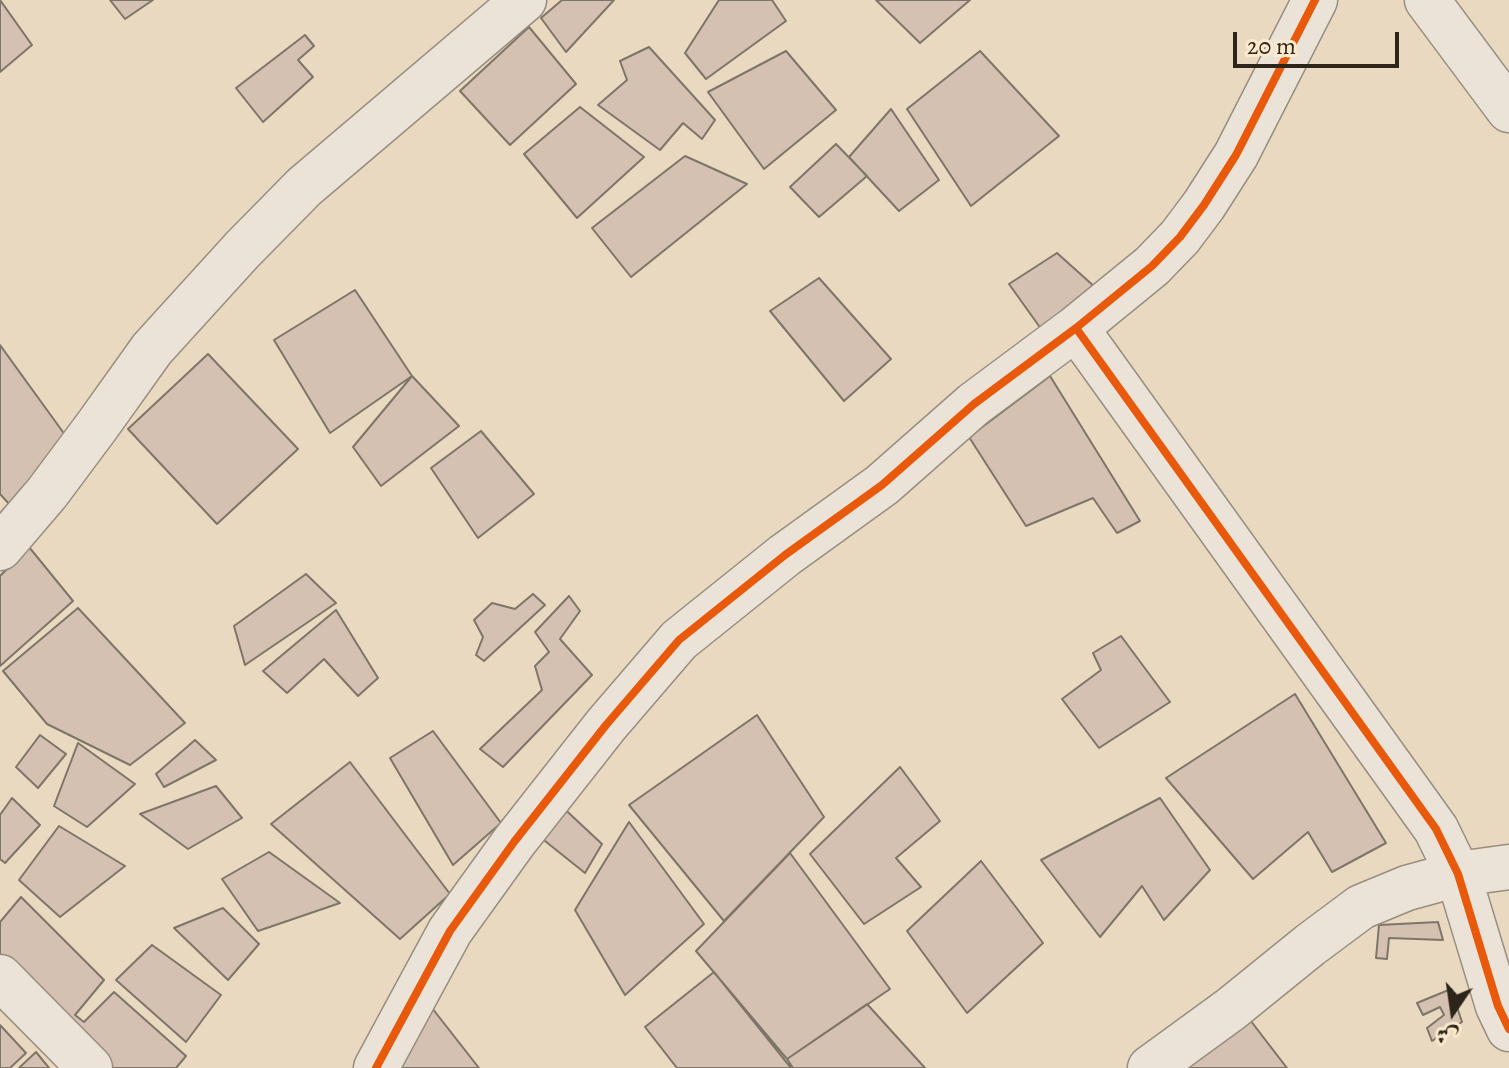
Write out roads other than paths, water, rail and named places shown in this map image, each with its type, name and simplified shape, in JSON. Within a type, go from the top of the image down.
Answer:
[{"type":"street","points":[[0,548],[47,493],[152,349],[242,250],[304,187],[524,0]]},
{"type":"street","points":[[376,1068],[450,931],[523,830],[606,725],[679,640],[785,555],[882,485],[974,404],[1076,328],[1152,266],[1180,237],[1242,144],[1315,0]]},
{"type":"street","points":[[1427,0],[1509,110]]},
{"type":"street","points":[[1076,328],[1436,829],[1458,874],[1498,1006],[1509,1029]]},
{"type":"street","points":[[1150,1068],[1361,907],[1407,888],[1458,874],[1509,867]]},
{"type":"street","points":[[0,977],[90,1068]]}]
